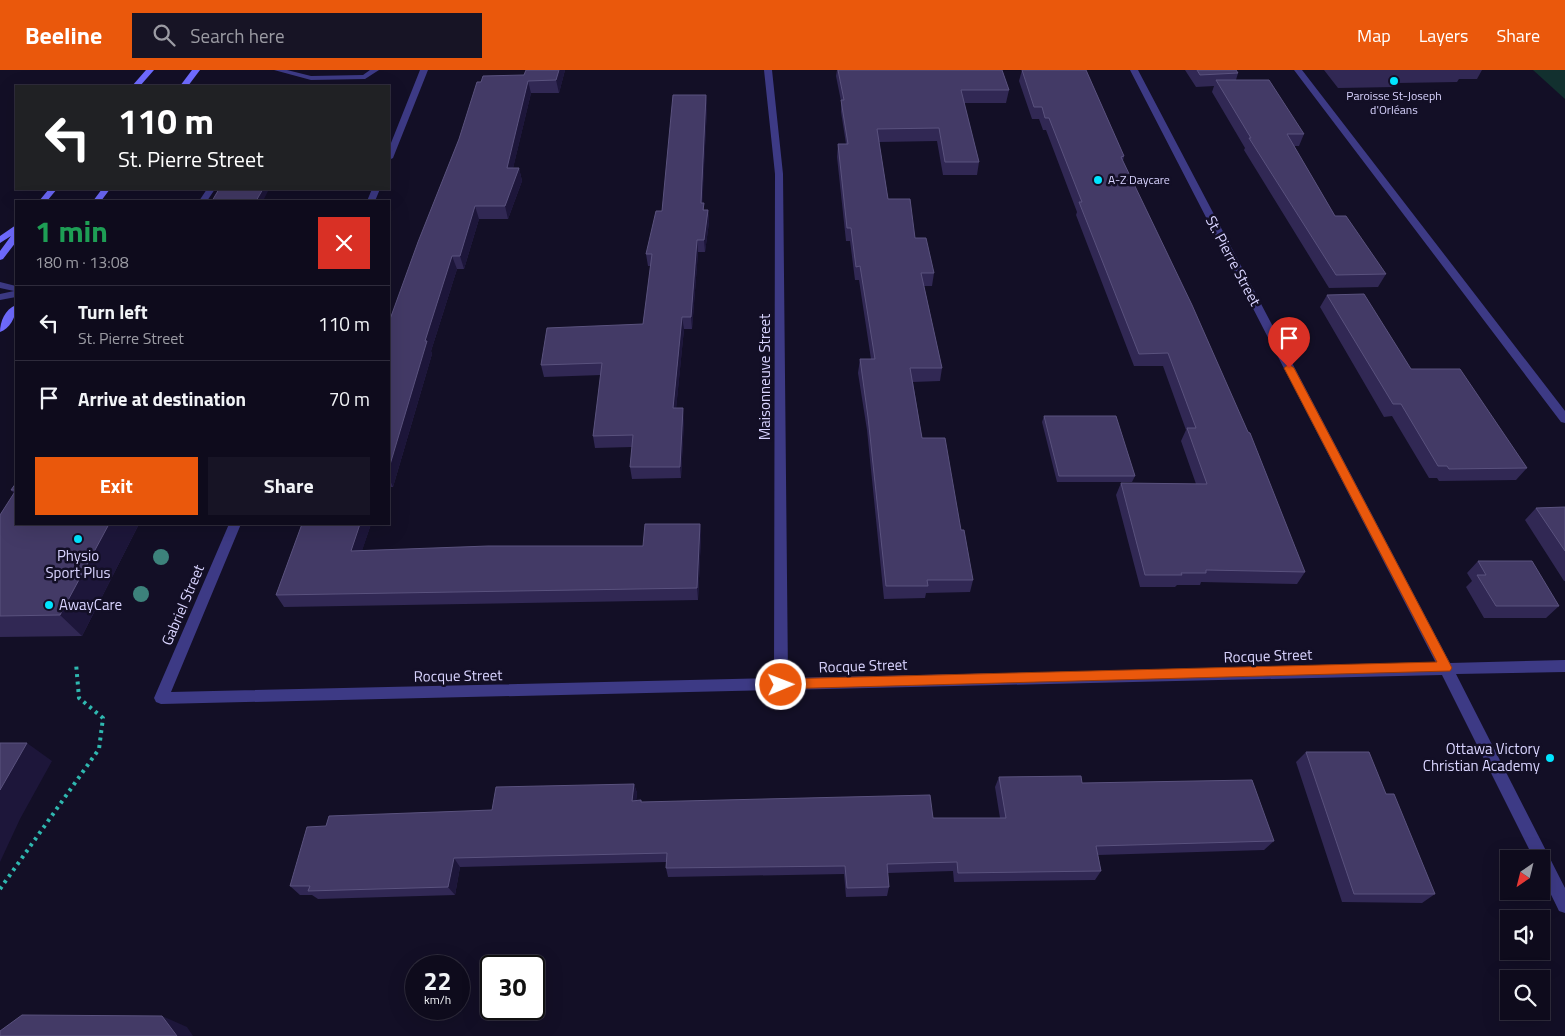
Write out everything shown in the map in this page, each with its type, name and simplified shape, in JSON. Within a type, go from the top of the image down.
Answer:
[{"type":"main road","points":[[137,85],[150,70]]},
{"type":"main road","points":[[185,85],[196,70]]},
{"type":"main road","points":[[44,200],[52,190]]},
{"type":"main road","points":[[97,200],[105,190]]},
{"type":"main road","points":[[0,240],[15,229]]},
{"type":"main road","points":[[0,256],[15,237]]},
{"type":"main road","points":[[0,329],[15,309]]},
{"type":"street","points":[[278,70],[311,78],[365,77],[375,70]]},
{"type":"street","points":[[390,155],[424,70]]},
{"type":"street","name":"Maisonneuve Street","points":[[768,70],[778,174],[781,685]]},
{"type":"street","name":"St. Pierre Street","points":[[1134,70],[1446,668],[1565,905]]},
{"type":"street","points":[[1298,70],[1565,419]]},
{"type":"street","points":[[0,285],[15,289]]},
{"type":"street","points":[[0,297],[15,294]]},
{"type":"street","name":"Gabriel Street","points":[[161,698],[235,525]]},
{"type":"street","name":"Rocque Street","points":[[161,698],[1565,666]]},
{"type":"path","points":[[0,889],[99,749],[103,718],[80,698],[76,663]]},
{"type":"green space","points":[[1533,70],[1565,70],[1565,99]]},
{"type":"building","points":[[526,70],[559,70],[556,80],[528,81],[507,168],[519,168],[505,206],[475,206],[460,256],[452,256],[425,341],[427,341],[390,465],[390,319],[459,139],[477,82],[481,82],[483,76],[524,75]]},
{"type":"building","points":[[838,70],[1002,70],[1009,90],[961,90],[979,162],[945,162],[939,128],[877,129],[888,199],[910,199],[915,238],[926,238],[934,273],[921,273],[942,368],[910,368],[922,438],[945,438],[961,530],[964,530],[973,580],[927,580],[928,586],[886,586],[860,359],[875,359],[860,266],[856,267],[851,228],[847,228],[838,144],[848,144],[841,100],[844,100]]},
{"type":"building","points":[[1022,70],[1086,70],[1124,156],[1121,157],[1192,305],[1250,433],[1305,572],[1206,570],[1206,573],[1181,573],[1182,575],[1145,575],[1121,483],[1207,484],[1187,428],[1196,428],[1168,353],[1139,354],[1079,202],[1082,202],[1049,118],[1045,118],[1042,107],[1034,107]]},
{"type":"building","points":[[1197,70],[1236,70],[1238,73],[1200,75]]},
{"type":"building","points":[[1216,80],[1269,80],[1304,134],[1287,134],[1335,216],[1346,216],[1386,274],[1336,275],[1249,138],[1251,138]]},
{"type":"building","points":[[673,95],[706,95],[701,203],[704,203],[703,210],[708,210],[704,240],[697,240],[691,317],[682,317],[673,408],[683,408],[680,467],[630,467],[633,435],[593,436],[602,363],[541,365],[547,328],[643,324],[652,254],[646,254],[656,211],[662,211]]},
{"type":"building","points":[[218,190],[262,190],[257,200],[213,200]]},
{"type":"building","points":[[1364,294],[1411,369],[1460,369],[1527,468],[1449,469],[1447,466],[1438,466],[1401,404],[1393,404],[1327,295]]},
{"type":"building","points":[[1044,416],[1116,416],[1135,476],[1059,476]]},
{"type":"building","points":[[15,492],[15,525],[108,525],[60,615],[0,616],[0,515]]},
{"type":"building","points":[[1565,507],[1565,551],[1536,508]]},
{"type":"building","points":[[645,524],[700,524],[697,588],[276,595],[302,525],[360,525],[351,551],[488,546],[643,546]]},
{"type":"building","points":[[1478,561],[1532,561],[1559,606],[1496,606],[1477,575],[1486,575]]},
{"type":"building","points":[[0,743],[27,743],[0,790]]},
{"type":"building","points":[[1306,752],[1369,752],[1386,794],[1394,794],[1435,894],[1354,894]]},
{"type":"building","points":[[1081,776],[1082,783],[1252,780],[1274,841],[1096,846],[1101,871],[958,873],[957,862],[887,864],[889,887],[847,888],[845,866],[666,868],[667,853],[454,858],[448,887],[308,891],[310,886],[290,886],[307,827],[326,826],[329,816],[492,810],[496,787],[634,784],[632,801],[641,800],[641,802],[930,795],[933,818],[1006,818],[999,777]]},
{"type":"building","points":[[22,1015],[162,1016],[177,1036],[0,1036],[0,1031]]},
{"type":"place","name":"Paroisse St-Joseph d'Orléans","points":[[1394,81]]},
{"type":"place","name":"A-Z Daycare","points":[[1098,180]]},
{"type":"place","name":"Physio Sport Plus","points":[[78,539]]},
{"type":"place","name":"AwayCare","points":[[49,605]]},
{"type":"place","name":"Ottawa Victory Christian Academy","points":[[1550,758]]},
{"type":"route","points":[[781,685],[1446,668],[1289,368]]}]
